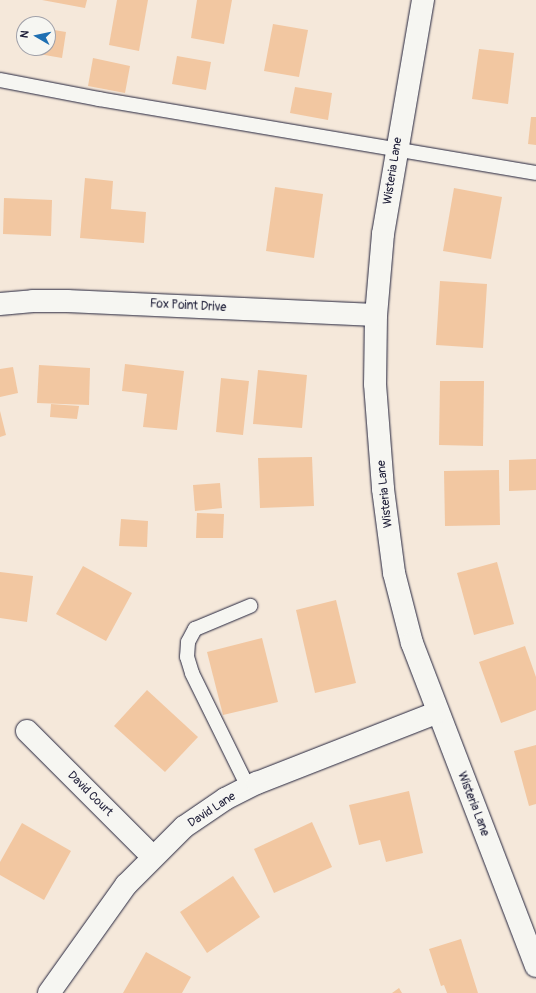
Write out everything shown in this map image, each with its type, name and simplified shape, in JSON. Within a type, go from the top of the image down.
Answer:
[{"type":"street","name":"Wisteria Lane","points":[[423,0],[396,150],[383,234],[376,315],[375,391],[383,488],[394,573],[412,643],[536,966]]},
{"type":"street","name":"Fox Point Drive","points":[[0,304],[33,301],[68,301],[376,315]]},
{"type":"street","name":"David Lane","points":[[49,993],[126,885],[184,828],[248,787],[294,767],[438,712]]},
{"type":"street","name":"David Court","points":[[27,731],[153,857]]},
{"type":"lane","points":[[0,80],[396,150],[536,173]]},
{"type":"lane","points":[[248,787],[192,673],[187,657],[188,642],[195,629],[250,606]]},
{"type":"building","points":[[42,0],[87,0],[85,8]]},
{"type":"building","points":[[117,0],[148,0],[139,51],[109,45]]},
{"type":"building","points":[[197,0],[232,0],[224,44],[191,38]]},
{"type":"building","points":[[273,24],[308,30],[299,77],[264,71]]},
{"type":"building","points":[[56,30],[66,32],[62,58],[50,56],[56,56]]},
{"type":"building","points":[[479,49],[514,53],[508,104],[472,99]]},
{"type":"building","points":[[177,56],[211,62],[206,90],[172,84]]},
{"type":"building","points":[[93,58],[130,66],[125,93],[88,86]]},
{"type":"building","points":[[295,87],[332,93],[328,120],[290,113]]},
{"type":"building","points":[[531,117],[536,117],[536,145],[528,144]]},
{"type":"building","points":[[85,178],[113,181],[111,209],[146,212],[144,243],[80,238]]},
{"type":"building","points":[[275,187],[323,194],[314,258],[266,251]]},
{"type":"building","points":[[454,188],[502,197],[491,259],[443,251]]},
{"type":"building","points":[[4,198],[52,200],[51,236],[3,234]]},
{"type":"building","points":[[440,281],[487,284],[483,348],[436,345]]},
{"type":"building","points":[[125,364],[184,371],[177,430],[143,427],[147,394],[122,391]]},
{"type":"building","points":[[39,365],[90,368],[89,405],[37,403]]},
{"type":"building","points":[[13,367],[18,393],[0,397],[0,369]]},
{"type":"building","points":[[258,370],[307,375],[302,428],[253,424]]},
{"type":"building","points":[[221,378],[249,381],[243,435],[216,432]]},
{"type":"building","points":[[440,381],[484,381],[483,446],[439,445]]},
{"type":"building","points":[[51,404],[79,406],[77,419],[50,417]]},
{"type":"building","points":[[0,411],[6,435],[0,437]]},
{"type":"building","points":[[312,457],[314,506],[260,508],[258,458]]},
{"type":"building","points":[[536,459],[536,490],[509,491],[509,460]]},
{"type":"building","points":[[499,470],[500,525],[445,526],[444,471]]},
{"type":"building","points":[[220,483],[222,508],[195,511],[193,485]]},
{"type":"building","points":[[197,513],[224,514],[223,538],[196,538]]},
{"type":"building","points":[[121,519],[148,521],[147,547],[119,546]]},
{"type":"building","points":[[497,562],[514,624],[474,635],[457,573]]},
{"type":"building","points":[[83,566],[132,593],[106,641],[56,614]]},
{"type":"building","points":[[0,572],[33,576],[27,622],[0,618]]},
{"type":"building","points":[[336,600],[356,683],[315,693],[296,610]]},
{"type":"building","points":[[262,638],[278,702],[223,715],[207,652]]},
{"type":"building","points":[[525,646],[536,677],[536,710],[501,723],[479,662]]},
{"type":"building","points":[[147,690],[198,737],[165,772],[114,726]]},
{"type":"building","points":[[536,745],[536,804],[529,806],[514,751]]},
{"type":"building","points":[[409,791],[423,853],[386,862],[380,840],[359,845],[349,805]]},
{"type":"building","points":[[312,822],[332,867],[274,893],[254,849]]},
{"type":"building","points":[[22,823],[71,851],[44,900],[0,875],[0,862]]},
{"type":"building","points":[[233,876],[260,917],[207,953],[180,912]]},
{"type":"building","points":[[461,939],[478,993],[447,993],[444,985],[441,986],[429,949]]},
{"type":"building","points":[[146,952],[191,977],[182,993],[123,993]]},
{"type":"building","points":[[399,988],[402,993],[392,993]]}]
